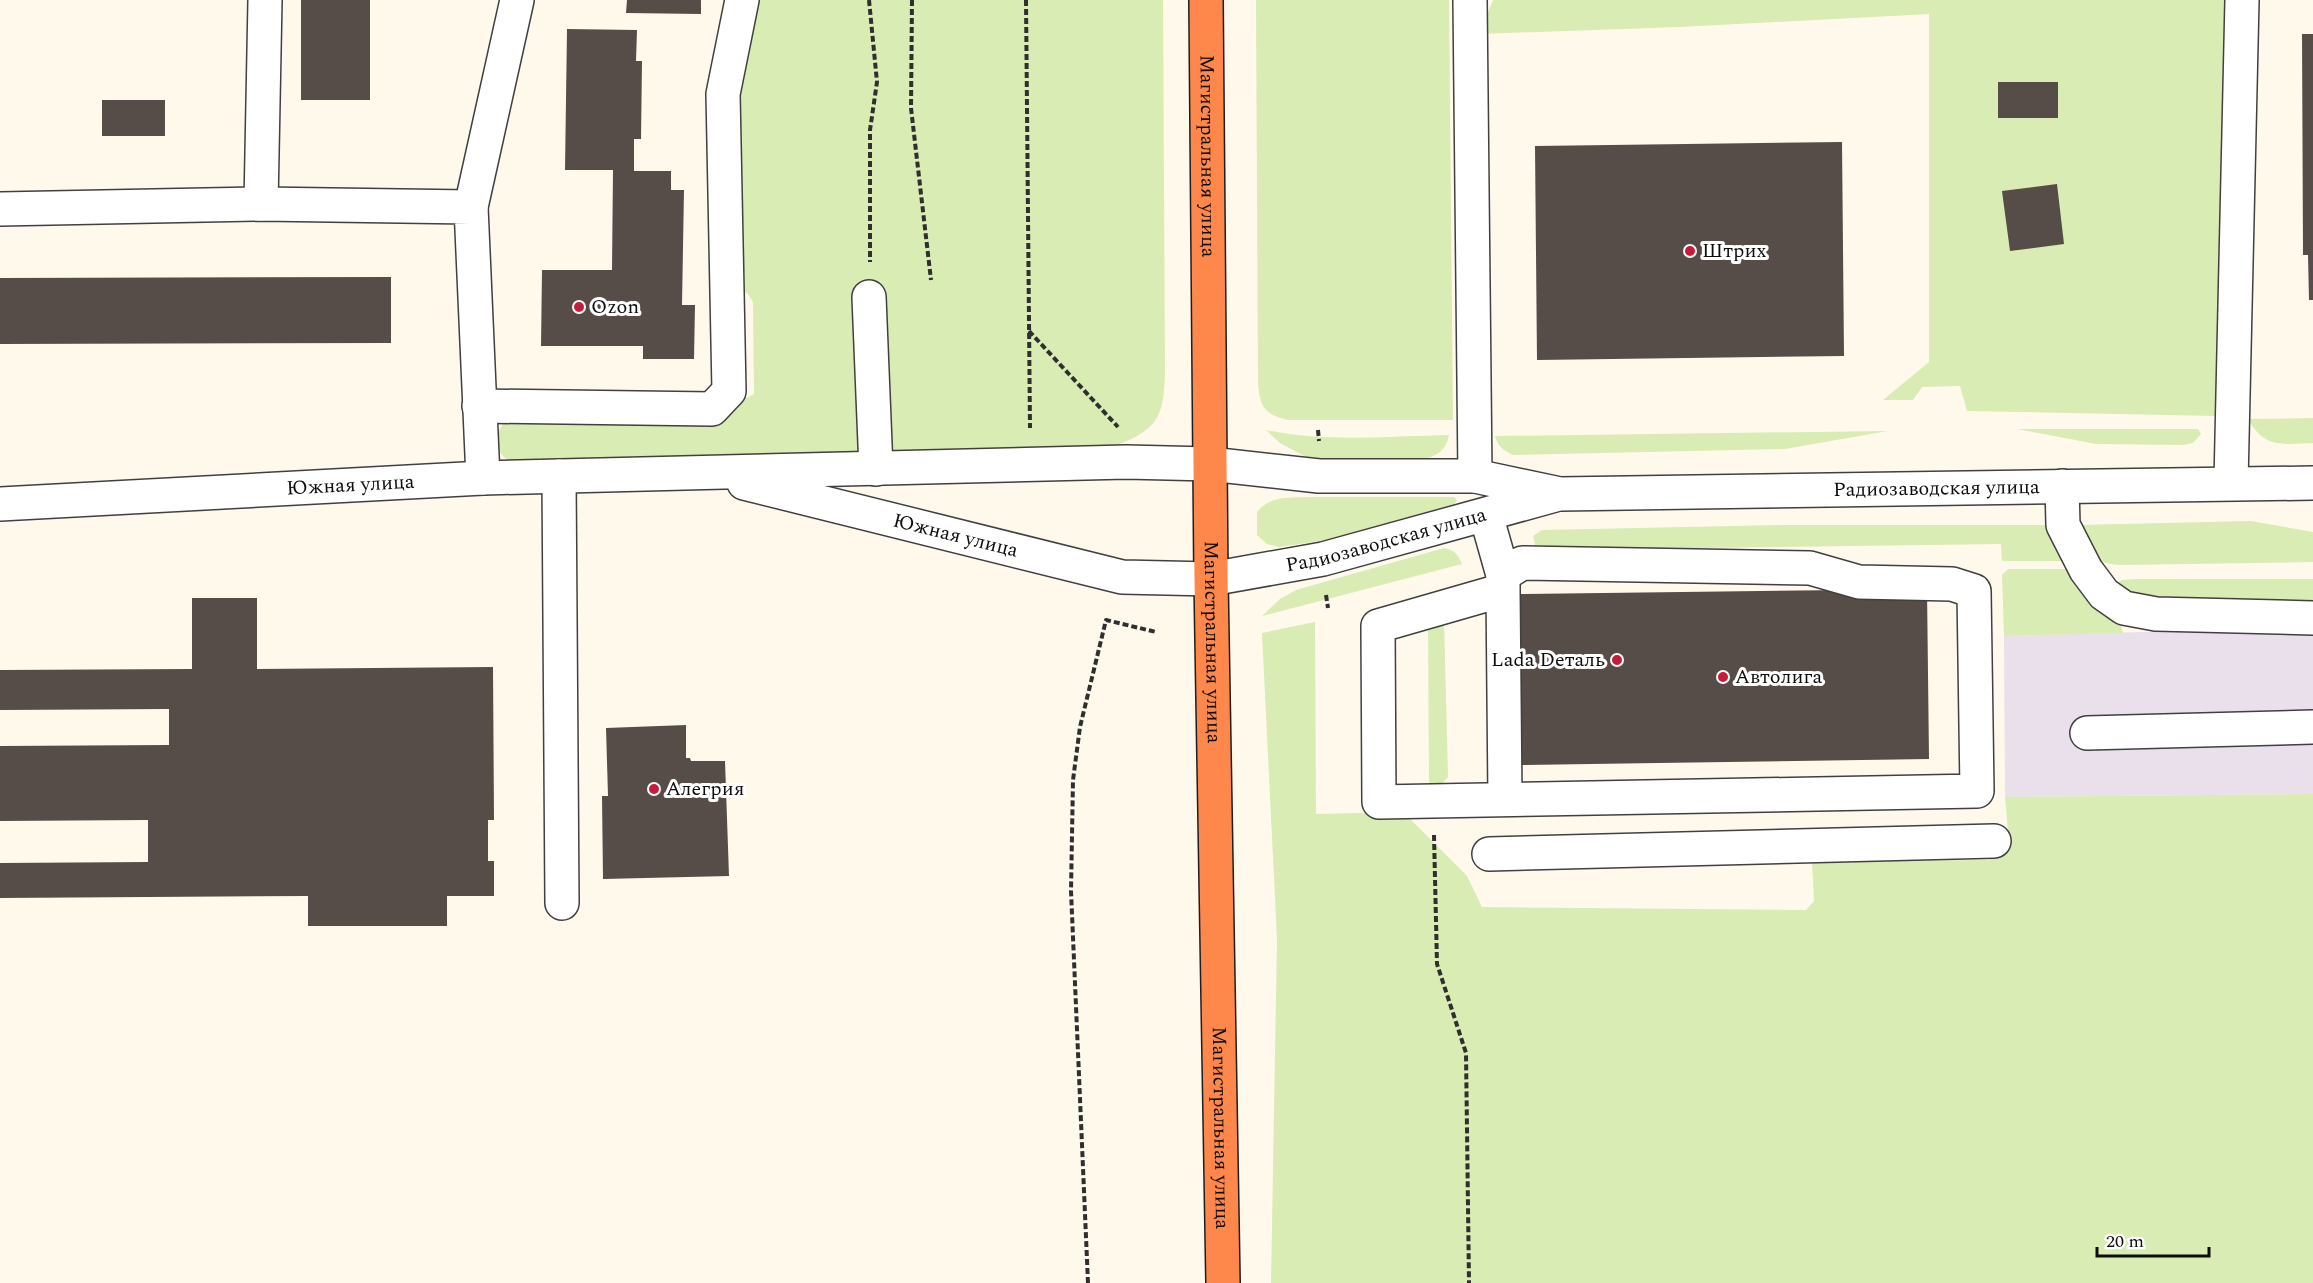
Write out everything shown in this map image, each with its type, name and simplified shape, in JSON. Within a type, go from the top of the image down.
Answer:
[{"type":"highway","name":"Магистральная улица","points":[[1206,0],[1211,579],[1223,1283]]},
{"type":"street","points":[[261,204],[265,0]]},
{"type":"street","points":[[483,478],[471,207],[518,0]]},
{"type":"street","points":[[479,406],[712,409],[729,391],[723,94],[742,0]]},
{"type":"street","points":[[1470,0],[1475,476]]},
{"type":"street","points":[[2231,483],[2242,0]]},
{"type":"street","points":[[0,209],[261,204],[471,207]]},
{"type":"street","points":[[868,297],[876,469]]},
{"type":"street","name":"Южная улица","points":[[0,504],[483,478],[1126,462],[1210,464]]},
{"type":"street","name":"Радиозаводская улица","points":[[1210,464],[1319,476],[1475,476],[1560,494],[2313,483]]},
{"type":"street","name":"Южная улица","points":[[703,473],[1122,577],[1211,579]]},
{"type":"street","points":[[559,476],[562,903]]},
{"type":"street","points":[[2062,486],[2063,525],[2072,543],[2086,570],[2104,594],[2124,608],[2156,614],[2313,618]]},
{"type":"street","name":"Радиозаводская улица","points":[[1211,579],[1323,559],[1560,494]]},
{"type":"street","points":[[1486,515],[1503,583],[1505,800]]},
{"type":"street","points":[[1522,563],[1810,568],[1859,582],[1952,584],[1974,591],[1977,791],[1379,802],[1378,626],[1503,583],[1522,563]]},
{"type":"street","points":[[2087,733],[2313,727]]},
{"type":"street","points":[[1806,794],[1806,845]]},
{"type":"street","points":[[1489,854],[1994,841]]},
{"type":"path","points":[[868,297],[870,130],[877,81],[869,0]]},
{"type":"path","points":[[912,0],[911,108],[931,280]]},
{"type":"path","points":[[1026,0],[1030,431]]},
{"type":"path","points":[[1029,331],[1123,432]]},
{"type":"path","points":[[1088,1283],[1072,903],[1073,780],[1080,727],[1106,620],[1156,632]]},
{"type":"path","points":[[1433,801],[1437,964],[1466,1053],[1469,1283]]},
{"type":"shaded area","points":[[2313,627],[2313,794],[2005,797],[2004,636]]},
{"type":"green space","points":[[753,0],[1163,0],[1165,371],[1160,411],[1149,428],[1140,435],[1112,447],[518,467],[503,456],[496,445],[496,439],[508,418],[735,404],[754,394],[753,302],[748,294],[738,288],[736,81]]},
{"type":"green space","points":[[1256,0],[1449,0],[1453,420],[1288,420],[1273,415],[1264,408],[1258,383]]},
{"type":"green space","points":[[1493,0],[2225,0],[2230,11],[2218,416],[1967,411],[1960,386],[1922,387],[1913,400],[1883,400],[1929,362],[1929,14],[1680,27],[1479,34]]},
{"type":"green space","points":[[2313,418],[2313,443],[2292,444],[2275,443],[2268,440],[2254,429],[2248,419]]},
{"type":"green space","points":[[2017,429],[2198,429],[2201,434],[2193,443],[2183,445],[2096,444]]},
{"type":"green space","points":[[1266,430],[1334,438],[1449,435],[1445,446],[1438,454],[1417,460],[1308,458],[1280,443]]},
{"type":"green space","points":[[1888,431],[1785,449],[1513,455],[1501,448],[1495,436]]},
{"type":"green space","points":[[1454,497],[1457,500],[1454,504],[1331,539],[1279,547],[1267,544],[1257,535],[1257,512],[1262,507],[1281,498]]},
{"type":"green space","points":[[2251,521],[2313,532],[2313,562],[2110,564],[2101,562],[2091,555],[2077,525]]},
{"type":"green space","points":[[1785,525],[2052,525],[2067,561],[2002,561],[2001,544],[1545,550],[1536,548],[1533,536],[1542,530]]},
{"type":"green space","points":[[1444,548],[1455,553],[1462,564],[1262,616],[1280,599],[1296,590]]},
{"type":"green space","points":[[2008,569],[2070,569],[2119,619],[2123,633],[2004,636],[2002,575]]},
{"type":"green space","points":[[2313,579],[2313,609],[2138,603],[2117,583],[2122,580]]},
{"type":"green space","points":[[1444,619],[1448,777],[1439,787],[1433,787],[1429,782],[1428,626]]},
{"type":"green space","points":[[1315,622],[1316,814],[1403,812],[1467,876],[1482,907],[1806,910],[1814,901],[1812,861],[1989,860],[1999,856],[2004,853],[2009,843],[2005,797],[2313,794],[2313,1283],[1271,1283],[1277,939],[1262,633]]},
{"type":"building","points":[[301,0],[370,0],[370,100],[301,100]]},
{"type":"building","points":[[627,0],[701,0],[701,14],[626,13]]},
{"type":"building","points":[[567,29],[637,30],[636,61],[642,61],[641,139],[634,139],[634,171],[671,171],[671,190],[684,190],[682,305],[695,305],[694,359],[643,359],[643,346],[541,346],[542,270],[612,270],[613,170],[565,170]]},
{"type":"building","points":[[2302,34],[2313,34],[2313,300],[2309,300],[2308,255],[2303,255]]},
{"type":"building","points":[[1998,82],[2058,82],[2058,118],[1998,118]]},
{"type":"building","points":[[102,100],[165,100],[165,136],[102,136]]},
{"type":"building","name":"Штрих","points":[[1842,142],[1844,356],[1537,360],[1535,146]]},
{"type":"building","points":[[2057,184],[2064,244],[2010,251],[2002,191]]},
{"type":"building","points":[[391,277],[391,343],[0,344],[0,278]]},
{"type":"building","name":"Автолига","points":[[1927,589],[1929,759],[1520,765],[1518,594]]},
{"type":"building","points":[[192,598],[257,598],[257,669],[493,667],[494,820],[488,820],[488,861],[494,861],[494,896],[447,896],[447,926],[308,926],[308,896],[0,898],[0,863],[148,862],[148,820],[0,821],[0,746],[169,745],[169,709],[0,710],[0,670],[192,669]]},
{"type":"building","points":[[686,725],[686,758],[690,758],[691,761],[725,761],[729,876],[603,879],[602,796],[608,796],[606,728]]},
{"type":"place","name":"Штрих","points":[[1690,251]]},
{"type":"place","name":"Ozon","points":[[579,307]]},
{"type":"place","name":"Lada Dеталь","points":[[1617,660]]},
{"type":"place","name":"Автолига","points":[[1723,677]]},
{"type":"place","name":"Алегрия","points":[[654,789]]}]
